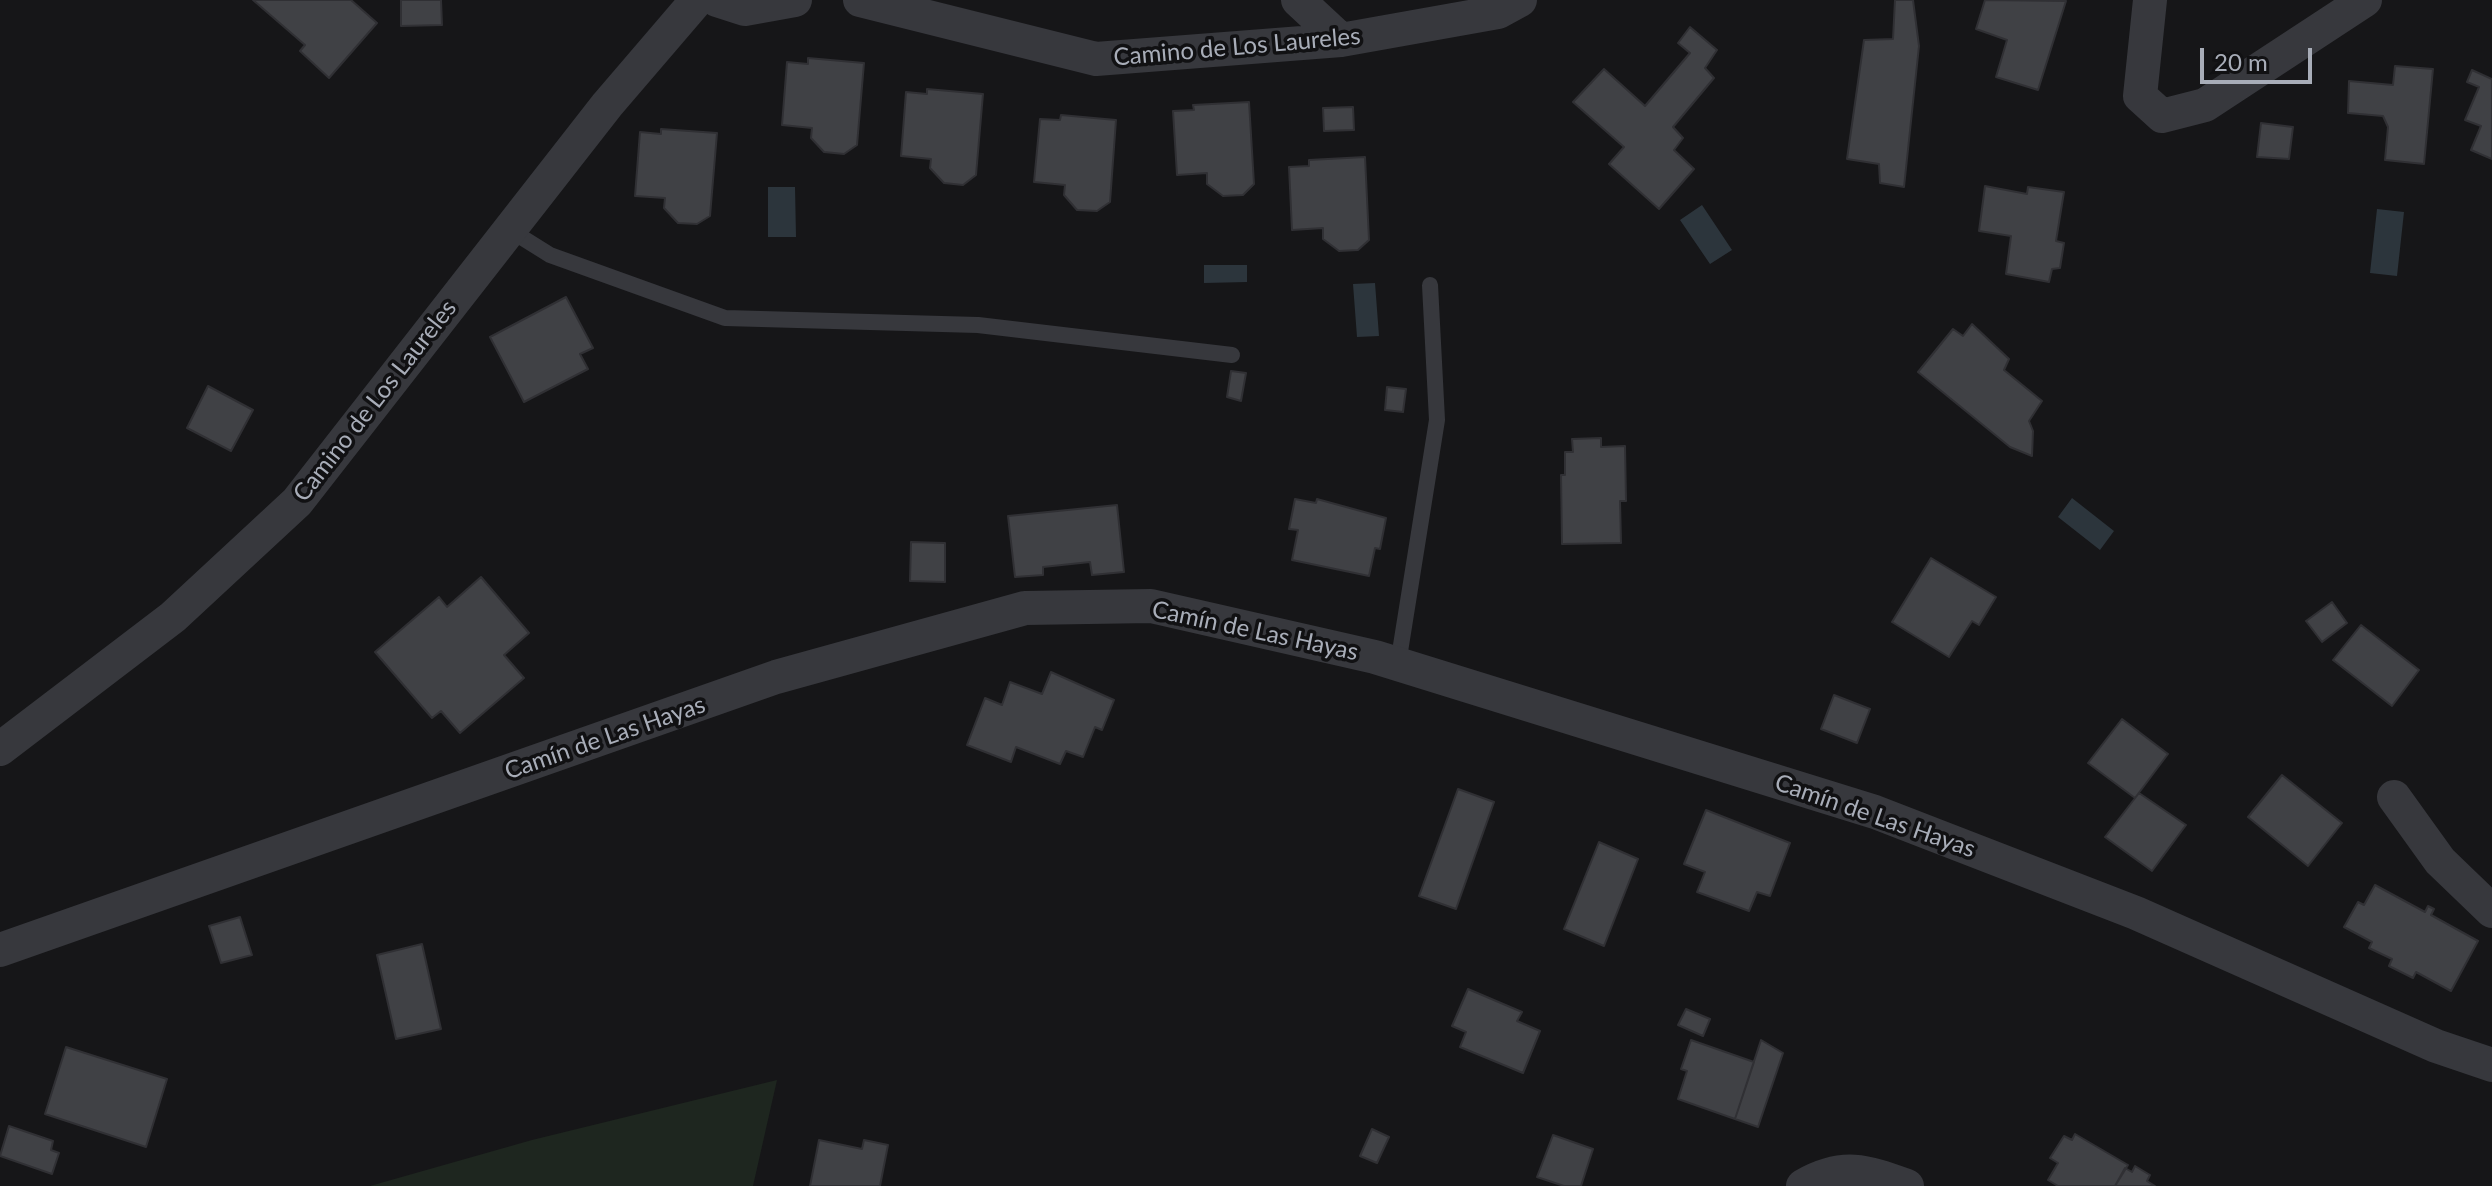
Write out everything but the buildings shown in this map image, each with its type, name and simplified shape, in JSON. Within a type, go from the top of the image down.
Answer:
[{"type":"street","name":"Camino de Los Laureles","points":[[0,749],[173,617],[297,502],[607,105],[697,0]]},
{"type":"street","points":[[717,0],[745,9],[795,0]]},
{"type":"street","name":"Camino de Los Laureles","points":[[860,0],[1096,59],[1341,40],[1498,12],[1520,0]]},
{"type":"street","points":[[1298,0],[1341,40]]},
{"type":"street","points":[[2150,0],[2140,96],[2162,116],[2205,105],[2365,0]]},
{"type":"street","name":"Camín de Las Hayas","points":[[0,950],[776,677],[1025,608],[1151,606],[1398,664],[1875,812],[2136,913],[2436,1046],[2492,1065]]},
{"type":"street","points":[[2394,797],[2440,861],[2492,911]]},
{"type":"street","points":[[1803,1186],[1828,1172],[1865,1171],[1907,1186]]},
{"type":"lane","points":[[510,230],[550,255],[725,318],[978,325],[1232,355]]},
{"type":"lane","points":[[1398,664],[1437,420],[1430,285]]},
{"type":"shaded area","points":[[768,187],[795,187],[796,237],[768,237]]},
{"type":"shaded area","points":[[1702,205],[1732,250],[1710,264],[1680,220]]},
{"type":"shaded area","points":[[2377,209],[2404,212],[2397,276],[2370,273]]},
{"type":"shaded area","points":[[1204,265],[1247,265],[1247,282],[1204,283]]},
{"type":"shaded area","points":[[1375,283],[1379,336],[1357,337],[1353,284]]},
{"type":"shaded area","points":[[2072,498],[2114,531],[2100,550],[2058,517]]},
{"type":"shaded area","points":[[777,1080],[753,1186],[370,1186],[532,1140]]}]
